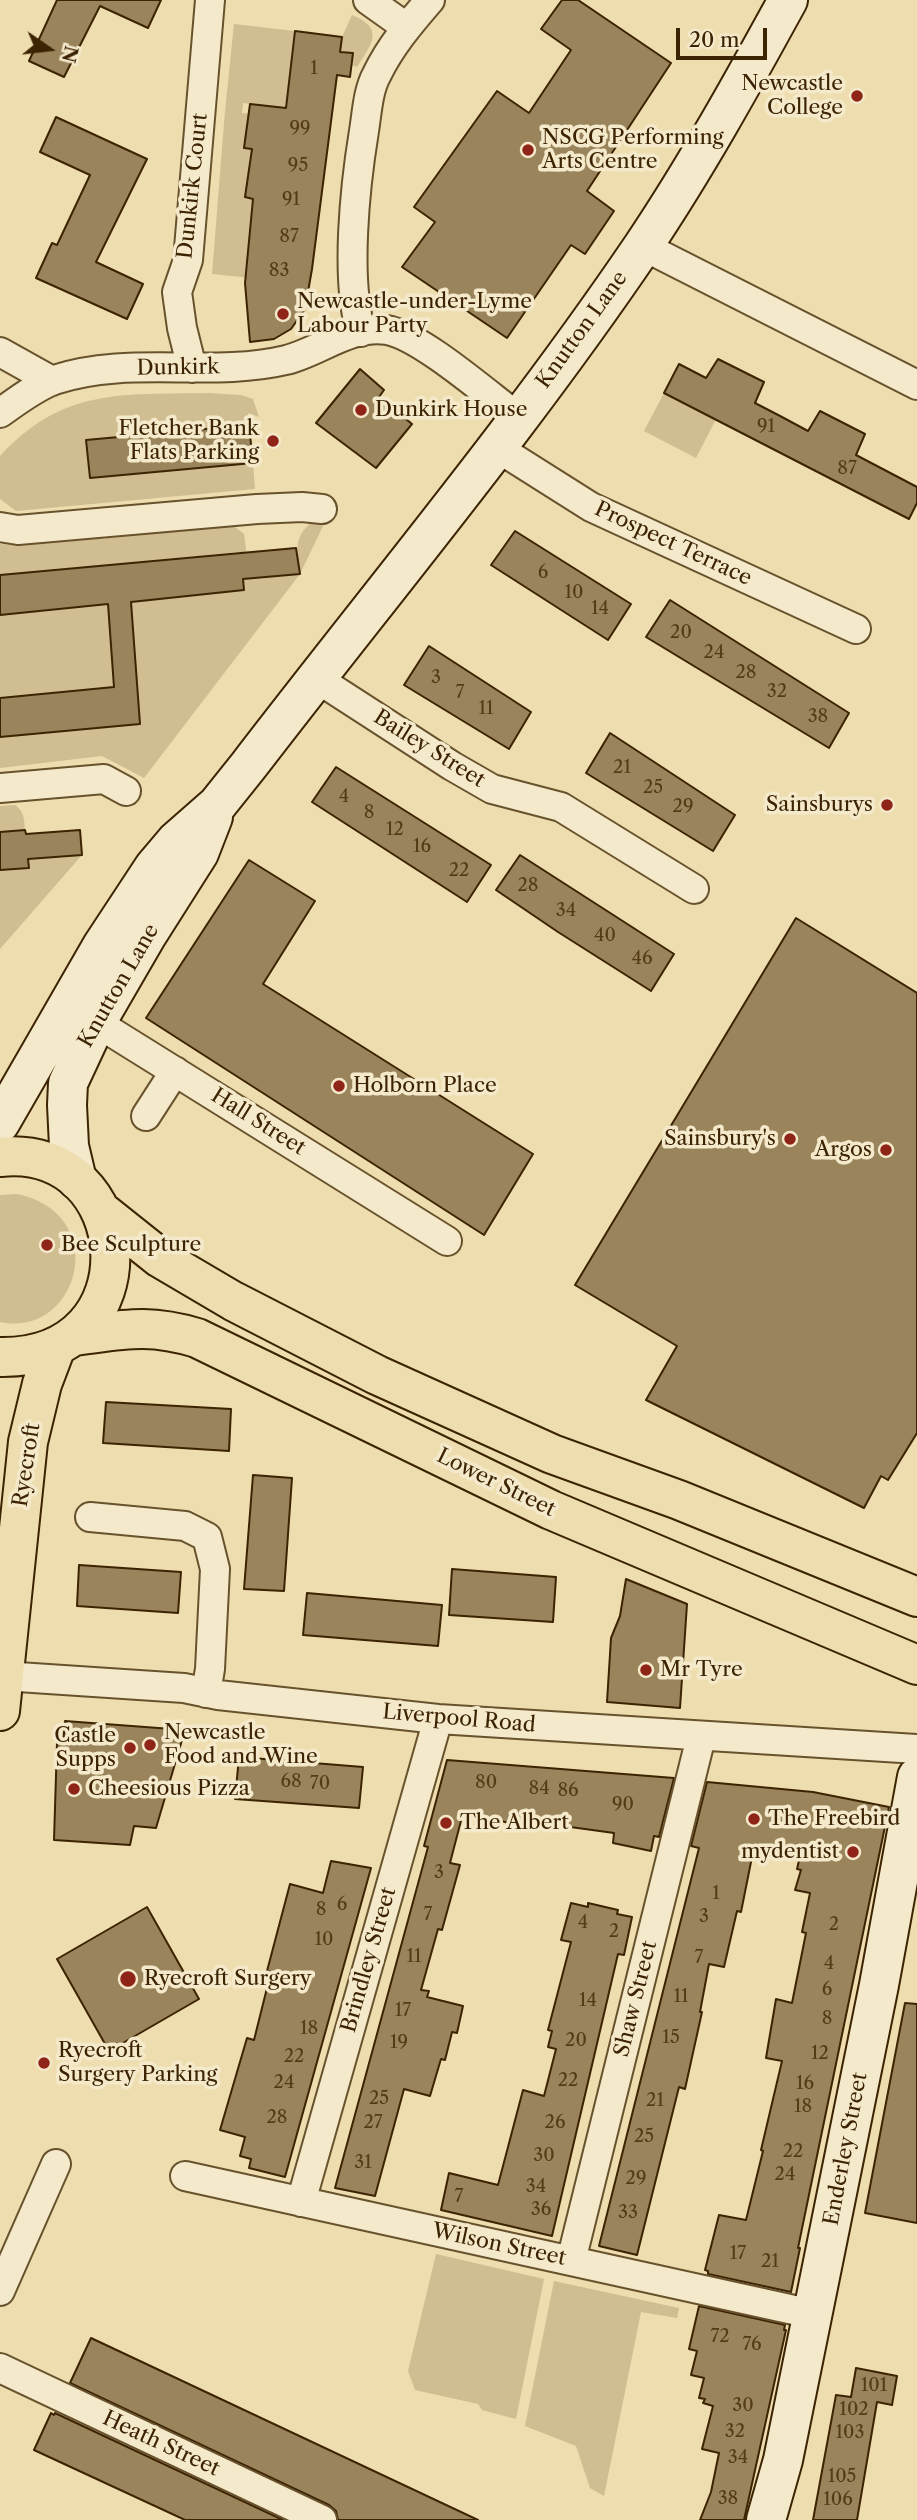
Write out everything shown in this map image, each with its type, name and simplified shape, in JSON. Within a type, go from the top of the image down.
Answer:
[{"type":"highway","points":[[0,1157],[23,1157],[61,1169],[77,1180],[90,1194],[101,1211],[108,1230],[111,1269],[107,1288],[99,1307],[87,1323],[65,1342]]},
{"type":"highway","points":[[101,1211],[160,1258],[233,1301],[377,1375],[552,1454],[679,1500],[917,1598]]},
{"type":"highway","name":"Lower Street","points":[[0,1357],[28,1356],[65,1342],[138,1327],[160,1328],[197,1338],[551,1510],[917,1665]]},
{"type":"highway","name":"Ryecroft","points":[[2,1694],[28,1441],[42,1384],[65,1342]]},
{"type":"main road","name":"Knutton Lane","points":[[77,1180],[69,1146],[68,1083],[82,1014],[102,946],[154,867],[176,841],[218,805],[508,433],[643,246],[713,135],[788,0]]},
{"type":"main road","name":"Knutton Lane","points":[[0,1123],[82,1014]]},
{"type":"main road","name":"Enderley Street","points":[[766,2520],[783,2460],[879,1985],[917,1777]]},
{"type":"street","points":[[368,0],[406,27]]},
{"type":"street","points":[[360,332],[355,314],[353,269],[358,168],[367,107],[376,75],[406,27],[430,0]]},
{"type":"street","name":"Dunkirk Court","points":[[192,368],[177,292],[188,260],[210,1]]},
{"type":"street","points":[[643,246],[917,385]]},
{"type":"street","name":"Dunkirk","points":[[0,413],[52,381],[104,369],[237,366],[287,360],[344,336],[360,332],[389,331],[412,339],[508,433]]},
{"type":"street","points":[[0,352],[52,381]]},
{"type":"street","name":"Prospect Terrace","points":[[508,433],[591,507],[856,629]]},
{"type":"street","points":[[0,527],[18,530],[257,509],[322,509]]},
{"type":"street","name":"Bailey Street","points":[[316,677],[492,789],[561,807],[694,889]]},
{"type":"street","points":[[0,788],[104,779],[126,791]]},
{"type":"street","name":"Hall Street","points":[[82,1014],[447,1241]]},
{"type":"street","points":[[146,1116],[175,1071]]},
{"type":"street","points":[[90,1517],[185,1526],[207,1537],[215,1569],[210,1669],[206,1693]]},
{"type":"street","name":"Liverpool Road","points":[[2,1694],[184,1688],[206,1693],[438,1719],[917,1749]]},
{"type":"street","name":"Brindley Street","points":[[301,2202],[438,1719]]},
{"type":"street","name":"Shaw Street","points":[[571,2261],[702,1737]]},
{"type":"street","points":[[0,2291],[56,2164]]},
{"type":"street","name":"Wilson Street","points":[[185,2176],[812,2314]]},
{"type":"street","name":"Heath Street","points":[[0,2368],[322,2520]]},
{"type":"shaded area","points":[[352,15],[369,25],[372,31],[371,44],[357,67],[352,65],[353,53],[340,52],[342,37]]},
{"type":"shaded area","points":[[234,24],[295,31],[289,83],[292,109],[243,103],[242,113],[255,114],[246,133],[245,148],[287,154],[251,153],[249,162],[285,168],[248,178],[246,197],[280,202],[252,214],[249,235],[276,239],[270,280],[212,274]]},
{"type":"shaded area","points":[[721,387],[730,392],[696,458],[644,431],[664,393],[706,415]]},
{"type":"shaded area","points":[[148,394],[241,395],[253,399],[259,417],[248,413],[249,425],[86,440],[91,478],[253,463],[255,489],[16,511],[0,499],[0,456],[47,417],[96,399]]},
{"type":"shaded area","points":[[313,521],[324,524],[300,574],[144,778],[102,756],[0,768],[0,737],[140,724],[131,602],[244,590],[241,552],[0,575],[0,544],[19,545],[234,526],[244,534],[250,579],[299,574],[299,538]]},
{"type":"shaded area","points":[[108,604],[114,687],[0,698],[0,615]]},
{"type":"shaded area","points":[[15,805],[22,813],[25,830],[0,832],[0,806]]},
{"type":"shaded area","points":[[32,833],[35,858],[82,855],[0,949],[0,870],[29,868],[26,834]]},
{"type":"shaded area","points":[[17,1194],[47,1206],[66,1225],[75,1248],[74,1272],[65,1294],[49,1312],[27,1322],[0,1322],[0,1195]]},
{"type":"shaded area","points":[[436,2254],[544,2279],[516,2419],[482,2410],[478,2404],[415,2390],[408,2371]]},
{"type":"shaded area","points":[[554,2281],[679,2308],[677,2318],[641,2312],[604,2496],[590,2488],[576,2446],[525,2426]]},
{"type":"building","points":[[57,0],[161,0],[148,28],[100,6],[64,77],[29,61]]},
{"type":"building","points":[[562,0],[578,0],[671,63],[587,191],[614,211],[585,254],[571,245],[507,338],[402,267],[435,222],[414,207],[497,91],[529,113],[571,50],[541,29]]},
{"type":"building","points":[[295,31],[342,37],[340,52],[353,53],[350,77],[337,75],[305,309],[291,329],[274,339],[250,342],[245,283],[253,199],[245,197],[252,149],[244,148],[250,104],[286,108]]},
{"type":"building","points":[[56,117],[147,159],[96,262],[143,284],[127,319],[36,278],[52,243],[57,245],[90,175],[40,152]]},
{"type":"building","points":[[718,359],[764,382],[755,403],[808,431],[820,411],[865,434],[856,455],[917,487],[917,503],[909,519],[664,393],[679,364],[706,378]]},
{"type":"building","name":"Dunkirk House","points":[[360,369],[384,390],[379,397],[412,424],[376,468],[316,423]]},
{"type":"building","points":[[249,425],[253,463],[90,478],[86,440]]},
{"type":"building","points":[[515,531],[631,604],[608,640],[491,565]]},
{"type":"building","points":[[296,548],[300,574],[243,579],[244,590],[131,602],[140,724],[0,737],[0,698],[114,687],[108,604],[0,615],[0,575]]},
{"type":"building","points":[[670,600],[849,713],[829,748],[646,637]]},
{"type":"building","points":[[429,646],[531,712],[509,749],[404,685]]},
{"type":"building","points":[[610,733],[735,815],[713,851],[586,773]]},
{"type":"building","points":[[336,767],[491,865],[467,902],[312,802]]},
{"type":"building","points":[[25,830],[26,834],[80,830],[82,855],[28,859],[29,868],[0,870],[0,832]]},
{"type":"building","points":[[520,855],[674,954],[651,991],[496,890]]},
{"type":"building","name":"Holborn Place","points":[[249,860],[315,901],[263,984],[533,1154],[484,1235],[146,1018]]},
{"type":"building","name":"Sainsbury's","points":[[796,918],[917,993],[917,1433],[888,1480],[881,1476],[864,1508],[646,1400],[677,1346],[575,1285]]},
{"type":"building","points":[[106,1402],[231,1409],[229,1451],[103,1443]]},
{"type":"building","points":[[253,1475],[292,1478],[284,1591],[244,1589]]},
{"type":"building","points":[[79,1565],[181,1572],[178,1613],[77,1606]]},
{"type":"building","points":[[452,1569],[556,1577],[553,1622],[449,1615]]},
{"type":"building","name":"Mr Tyre","points":[[626,1579],[687,1604],[680,1708],[607,1702],[611,1638],[620,1616]]},
{"type":"building","points":[[307,1593],[442,1605],[438,1646],[303,1635]]},
{"type":"building","points":[[65,1721],[185,1730],[156,1828],[134,1826],[130,1845],[54,1840],[57,1743],[63,1744]]},
{"type":"building","points":[[239,1757],[363,1767],[359,1808],[235,1799]]},
{"type":"building","points":[[447,1760],[674,1778],[659,1837],[654,1836],[651,1851],[613,1843],[614,1833],[534,1822],[533,1828],[463,1813],[450,1863],[460,1865],[442,1930],[438,1929],[421,1990],[429,1991],[427,1997],[463,2006],[457,2033],[452,2032],[445,2060],[441,2059],[430,2096],[404,2089],[375,2196],[335,2188],[428,1847],[424,1846]]},
{"type":"building","points":[[707,1782],[813,1792],[889,1807],[791,2292],[708,2274],[705,2270],[719,2215],[746,2220],[763,2151],[761,2150],[782,2061],[766,2058],[776,1999],[792,2003],[806,1933],[802,1932],[810,1893],[795,1890],[801,1870],[797,1869],[800,1856],[754,1847],[741,1912],[737,1911],[724,1967],[709,1964],[702,2012],[685,2089],[679,2087],[637,2255],[599,2246],[699,1848],[691,1846]]},
{"type":"building","points":[[331,1861],[371,1868],[285,2177],[249,2168],[251,2159],[240,2156],[245,2137],[220,2130],[247,2038],[254,2040],[271,1972],[267,1971],[290,1884],[323,1893]]},
{"type":"building","points":[[571,1903],[588,1907],[588,1903],[618,1910],[617,1914],[632,1917],[624,1955],[618,1954],[552,2236],[441,2210],[449,2173],[498,2185],[523,2090],[544,2096],[556,2049],[548,2047],[552,2031],[548,2030],[571,1942],[561,1940]]},
{"type":"building","name":"Ryecroft Surgery","points":[[147,1907],[199,1999],[109,2051],[57,1959]]},
{"type":"building","points":[[905,2003],[917,2004],[917,2223],[865,2213]]},
{"type":"building","points":[[699,2306],[785,2325],[744,2520],[700,2520],[711,2492],[719,2453],[702,2449],[713,2406],[703,2403],[705,2399],[699,2398],[704,2378],[691,2375],[697,2351],[689,2349]]},
{"type":"building","points":[[91,2338],[478,2520],[338,2520],[336,2511],[329,2505],[70,2383]]},
{"type":"building","points":[[856,2368],[897,2376],[892,2405],[877,2402],[857,2520],[813,2520],[836,2395],[851,2397]]},
{"type":"building","points":[[51,2413],[283,2520],[185,2520],[34,2450]]},
{"type":"place","name":"Newcastle College","points":[[857,96]]},
{"type":"place","name":"NSCG Performing Arts Centre","points":[[528,150]]},
{"type":"place","name":"Newcastle-under-Lyme Labour Party","points":[[283,314]]},
{"type":"place","name":"Dunkirk House","points":[[361,410]]},
{"type":"place","name":"Fletcher Bank Flats Parking","points":[[273,441]]},
{"type":"place","name":"Sainsburys","points":[[887,805]]},
{"type":"place","name":"Holborn Place","points":[[339,1086]]},
{"type":"place","name":"Sainsbury's","points":[[790,1139]]},
{"type":"place","name":"Argos","points":[[886,1150]]},
{"type":"place","name":"Bee Sculpture","points":[[47,1245]]},
{"type":"place","name":"Mr Tyre","points":[[646,1670]]},
{"type":"place","name":"Newcastle Food and Wine","points":[[150,1745]]},
{"type":"place","name":"Castle Supps","points":[[130,1748]]},
{"type":"place","name":"Cheesious Pizza","points":[[74,1789]]},
{"type":"place","name":"The Freebird","points":[[754,1819]]},
{"type":"place","name":"The Albert","points":[[446,1823]]},
{"type":"place","name":"mydentist","points":[[853,1852]]},
{"type":"place","name":"Ryecroft Surgery","points":[[128,1979]]},
{"type":"place","name":"Ryecroft Surgery Parking","points":[[44,2063]]}]
